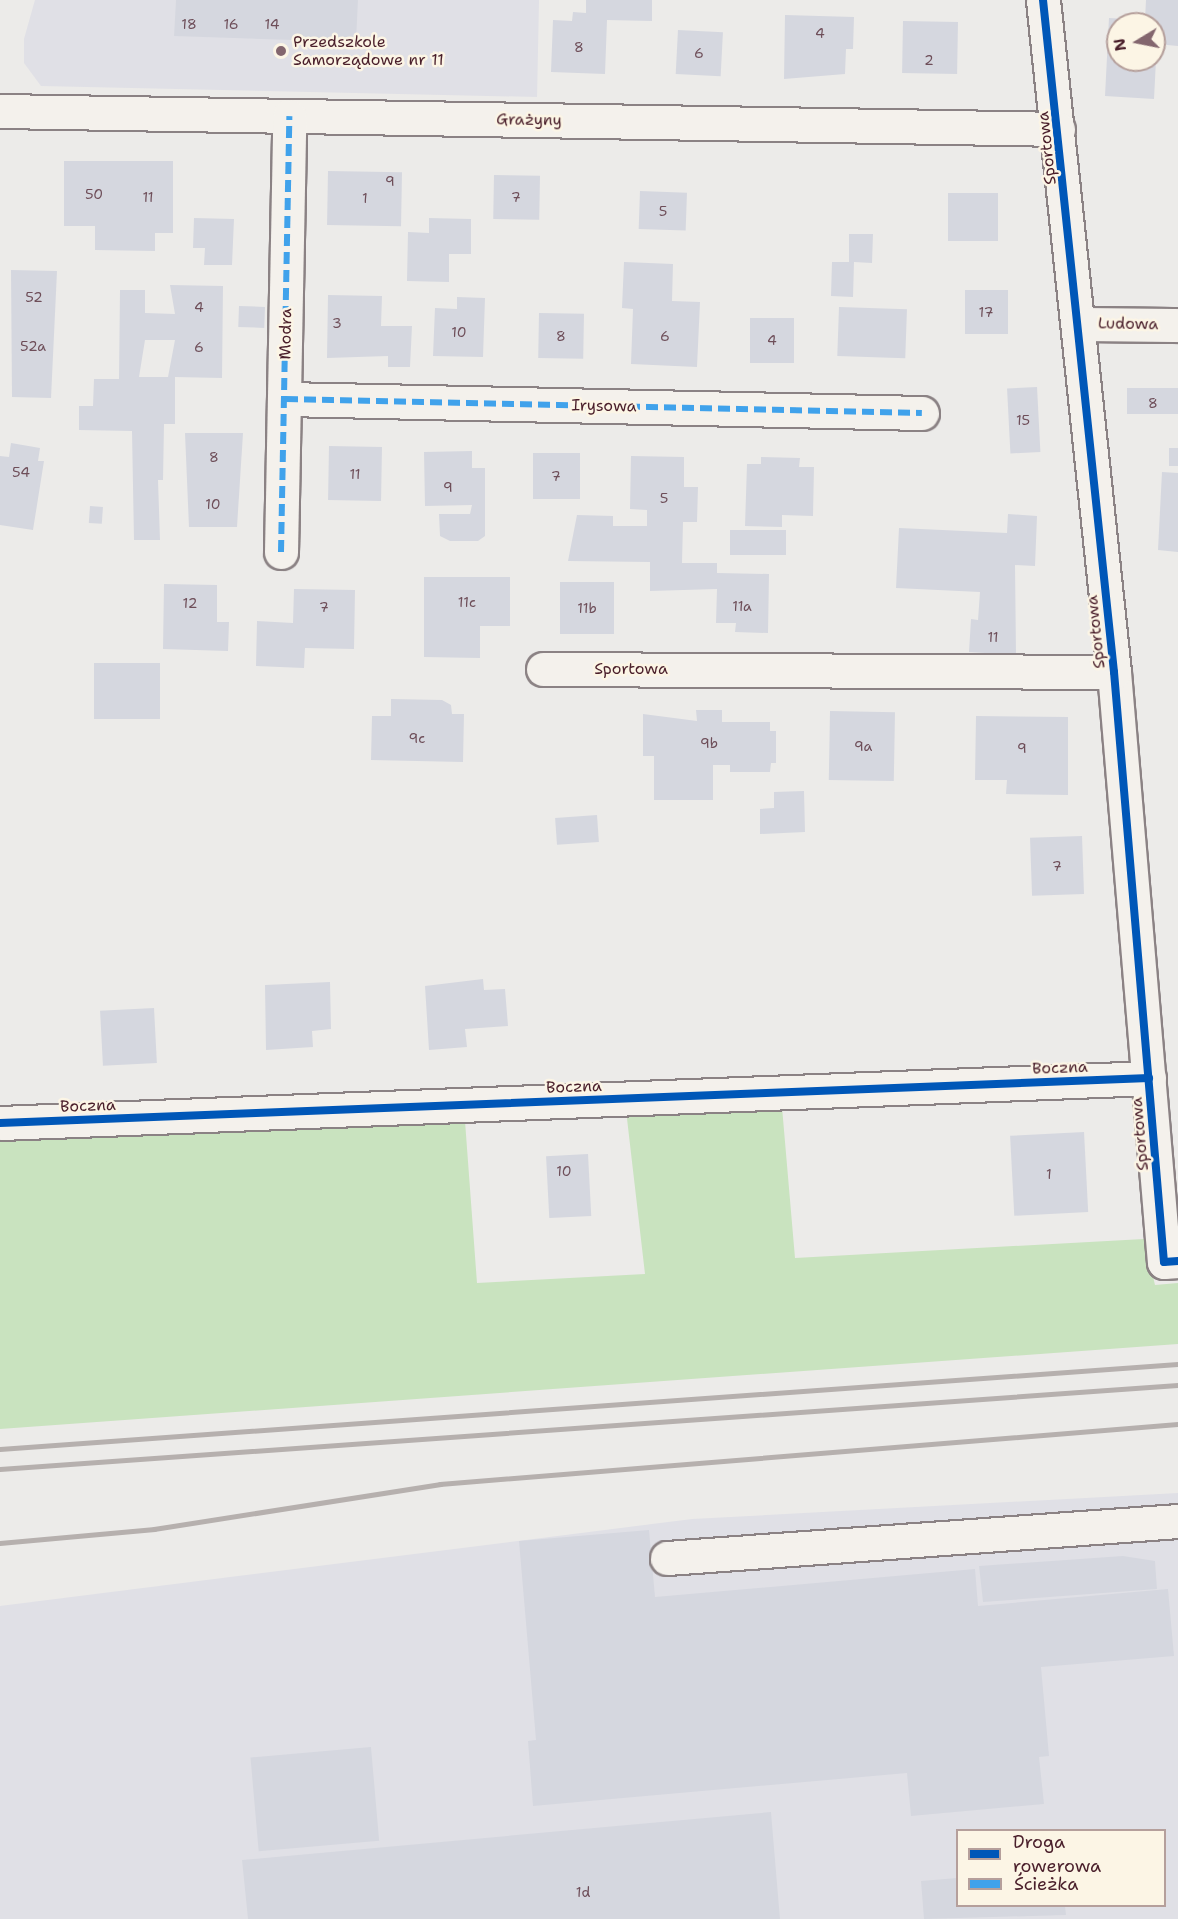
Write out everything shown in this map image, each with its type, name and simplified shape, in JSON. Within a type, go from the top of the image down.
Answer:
[{"type":"street","name":"Sportowa","points":[[1043,0],[1114,672],[1149,1078],[1171,1262]]},
{"type":"street","name":"Grażyny","points":[[0,111],[1058,129]]},
{"type":"street","name":"Modra","points":[[281,552],[286,399],[289,116]]},
{"type":"street","name":"Ludowa","points":[[1079,324],[1178,325]]},
{"type":"street","name":"Irysowa","points":[[286,399],[922,413]]},
{"type":"street","name":"Sportowa","points":[[543,669],[1114,672]]},
{"type":"street","name":"Boczna","points":[[0,1123],[1149,1078]]},
{"type":"street","points":[[667,1558],[1178,1521]]},
{"type":"shaded area","name":"Przedszkole Samorządowe nr 11","points":[[35,0],[539,0],[537,97],[41,86],[24,63],[24,39]]},
{"type":"shaded area","points":[[1178,1493],[1178,1919],[0,1919],[0,1606],[692,1519]]},
{"type":"green space","points":[[782,1107],[795,1258],[1144,1239],[1155,1285],[1178,1283],[1178,1344],[0,1429],[0,1136],[465,1121],[477,1283],[645,1274],[626,1110]]},
{"type":"building","points":[[176,0],[358,0],[356,42],[174,36]]},
{"type":"building","points":[[586,0],[652,0],[652,21],[607,20],[605,74],[551,72],[553,20],[572,21],[573,12],[586,13]]},
{"type":"building","points":[[1146,0],[1178,0],[1178,46],[1166,45],[1166,12],[1145,12]]},
{"type":"building","points":[[785,15],[854,17],[853,49],[846,49],[845,74],[784,79]]},
{"type":"building","points":[[903,21],[958,22],[957,74],[902,73]]},
{"type":"building","points":[[678,30],[723,32],[721,76],[676,74]]},
{"type":"building","points":[[1106,72],[1155,72],[1154,99],[1105,96]]},
{"type":"building","points":[[64,161],[173,161],[173,233],[155,233],[155,251],[95,250],[95,226],[64,226]]},
{"type":"building","points":[[328,171],[402,172],[401,226],[327,225]]},
{"type":"building","points":[[494,175],[540,176],[539,220],[493,219]]},
{"type":"building","points":[[640,191],[687,193],[686,231],[639,229]]},
{"type":"building","points":[[948,193],[998,193],[998,241],[948,241]]},
{"type":"building","points":[[194,218],[234,219],[232,265],[204,265],[205,248],[193,248]]},
{"type":"building","points":[[429,218],[471,219],[471,254],[449,254],[449,282],[407,281],[408,232],[429,233]]},
{"type":"building","points":[[849,234],[873,234],[872,263],[854,262],[853,297],[831,296],[832,262],[849,262]]},
{"type":"building","points":[[624,262],[673,264],[672,301],[700,302],[697,367],[631,364],[633,309],[622,308]]},
{"type":"building","points":[[11,270],[57,271],[51,398],[12,397]]},
{"type":"building","points":[[170,285],[223,286],[222,378],[175,377],[175,424],[164,424],[163,480],[158,480],[160,540],[134,540],[132,431],[79,430],[79,406],[93,406],[94,379],[119,379],[120,290],[145,290],[145,313],[175,314]],"holes":[[[145,340],[175,340],[168,377],[139,377]]]},
{"type":"building","points":[[965,290],[1008,290],[1008,334],[965,334]]},
{"type":"building","points":[[328,295],[382,296],[381,326],[412,326],[410,367],[388,367],[388,356],[327,358]]},
{"type":"building","points":[[457,297],[485,298],[483,357],[433,356],[435,308],[457,309]]},
{"type":"building","points":[[239,306],[265,307],[264,328],[238,327]]},
{"type":"building","points":[[839,307],[907,309],[905,358],[837,356]]},
{"type":"building","points":[[539,313],[584,314],[583,359],[538,358]]},
{"type":"building","points":[[750,318],[794,318],[794,363],[750,363]]},
{"type":"building","points":[[1037,387],[1040,452],[1010,453],[1007,389]]},
{"type":"building","points":[[1127,388],[1178,388],[1178,414],[1127,414]]},
{"type":"building","points":[[185,433],[243,433],[237,527],[189,527]]},
{"type":"building","points":[[11,443],[40,448],[38,461],[44,461],[33,530],[0,525],[0,456],[9,457]]},
{"type":"building","points":[[329,446],[382,447],[381,501],[328,500]]},
{"type":"building","points":[[1169,448],[1178,448],[1178,466],[1169,466]]},
{"type":"building","points":[[472,451],[472,468],[485,468],[485,536],[478,541],[450,541],[440,536],[439,514],[470,514],[472,505],[425,506],[424,452]]},
{"type":"building","points":[[533,453],[580,453],[580,499],[533,499]]},
{"type":"building","points":[[631,456],[684,457],[684,487],[698,487],[697,522],[683,522],[682,563],[717,563],[717,573],[769,574],[768,633],[735,632],[736,623],[716,623],[717,589],[650,591],[650,562],[568,561],[577,515],[613,516],[613,526],[647,526],[647,510],[630,509]]},
{"type":"building","points":[[761,457],[800,458],[799,467],[814,467],[813,516],[782,515],[782,527],[745,526],[747,464],[761,464]]},
{"type":"building","points":[[1162,472],[1178,473],[1178,552],[1158,550]]},
{"type":"building","points":[[90,506],[103,507],[102,524],[89,523]]},
{"type":"building","points":[[1008,514],[1037,516],[1035,566],[1015,565],[1016,655],[969,652],[971,619],[978,620],[980,592],[896,588],[899,528],[1007,533]]},
{"type":"building","points":[[730,530],[786,530],[786,555],[730,555]]},
{"type":"building","points":[[424,577],[510,577],[510,626],[480,626],[480,658],[424,657]]},
{"type":"building","points":[[560,582],[614,582],[614,634],[560,634]]},
{"type":"building","points":[[164,584],[217,585],[217,622],[229,622],[228,651],[163,649]]},
{"type":"building","points":[[294,589],[355,590],[354,649],[305,648],[304,668],[256,666],[257,621],[293,623]]},
{"type":"building","points":[[94,663],[160,663],[160,719],[94,719]]},
{"type":"building","points":[[391,699],[442,700],[451,705],[452,714],[464,714],[463,762],[371,760],[372,716],[391,716]]},
{"type":"building","points":[[696,710],[722,710],[722,722],[770,722],[770,731],[776,731],[776,763],[771,763],[770,772],[730,772],[730,765],[713,765],[713,800],[654,800],[654,756],[643,756],[643,714],[697,721]]},
{"type":"building","points":[[830,711],[895,712],[894,781],[829,780]]},
{"type":"building","points":[[976,716],[1068,717],[1068,795],[1006,794],[1007,780],[975,780]]},
{"type":"building","points":[[804,791],[805,832],[760,834],[760,809],[774,808],[774,792]]},
{"type":"building","points":[[597,815],[599,842],[557,845],[555,818]]},
{"type":"building","points":[[1082,836],[1084,894],[1032,896],[1030,838]]},
{"type":"building","points":[[483,979],[484,990],[505,989],[508,1026],[465,1029],[467,1047],[429,1050],[425,986]]},
{"type":"building","points":[[330,982],[331,1029],[312,1031],[313,1047],[266,1050],[265,985]]},
{"type":"building","points":[[154,1008],[157,1063],[103,1066],[100,1011]]},
{"type":"building","points":[[1084,1132],[1088,1212],[1014,1216],[1010,1136]]},
{"type":"building","points":[[588,1154],[591,1216],[549,1218],[546,1156]]},
{"type":"building","points":[[649,1530],[655,1597],[975,1569],[978,1606],[1168,1589],[1174,1656],[1041,1667],[1049,1756],[1039,1757],[1044,1804],[911,1816],[907,1773],[533,1806],[528,1741],[536,1740],[519,1541]]},
{"type":"building","points":[[1123,1556],[1155,1561],[1157,1589],[983,1602],[979,1566]]},
{"type":"building","points":[[371,1747],[379,1841],[259,1851],[250,1758]]},
{"type":"building","points":[[771,1812],[780,1919],[248,1919],[242,1860]]},
{"type":"building","points":[[956,1878],[956,1907],[1065,1907],[1066,1915],[924,1919],[921,1881]]},
{"type":"railway","points":[[0,1449],[1178,1364]]},
{"type":"railway","points":[[0,1469],[1178,1385]]},
{"type":"railway","points":[[0,1543],[154,1529],[440,1484],[1178,1424]]},
{"type":"marked path","points":[[281,552],[289,116]]},
{"type":"marked path","points":[[286,399],[922,413]]},
{"type":"cycle path","points":[[1043,0],[1114,672],[1164,1262],[1178,1261]]},
{"type":"cycle path","points":[[0,1123],[1149,1078]]},
{"type":"place","name":"Przedszkole Samorządowe nr 11","points":[[281,51]]}]
